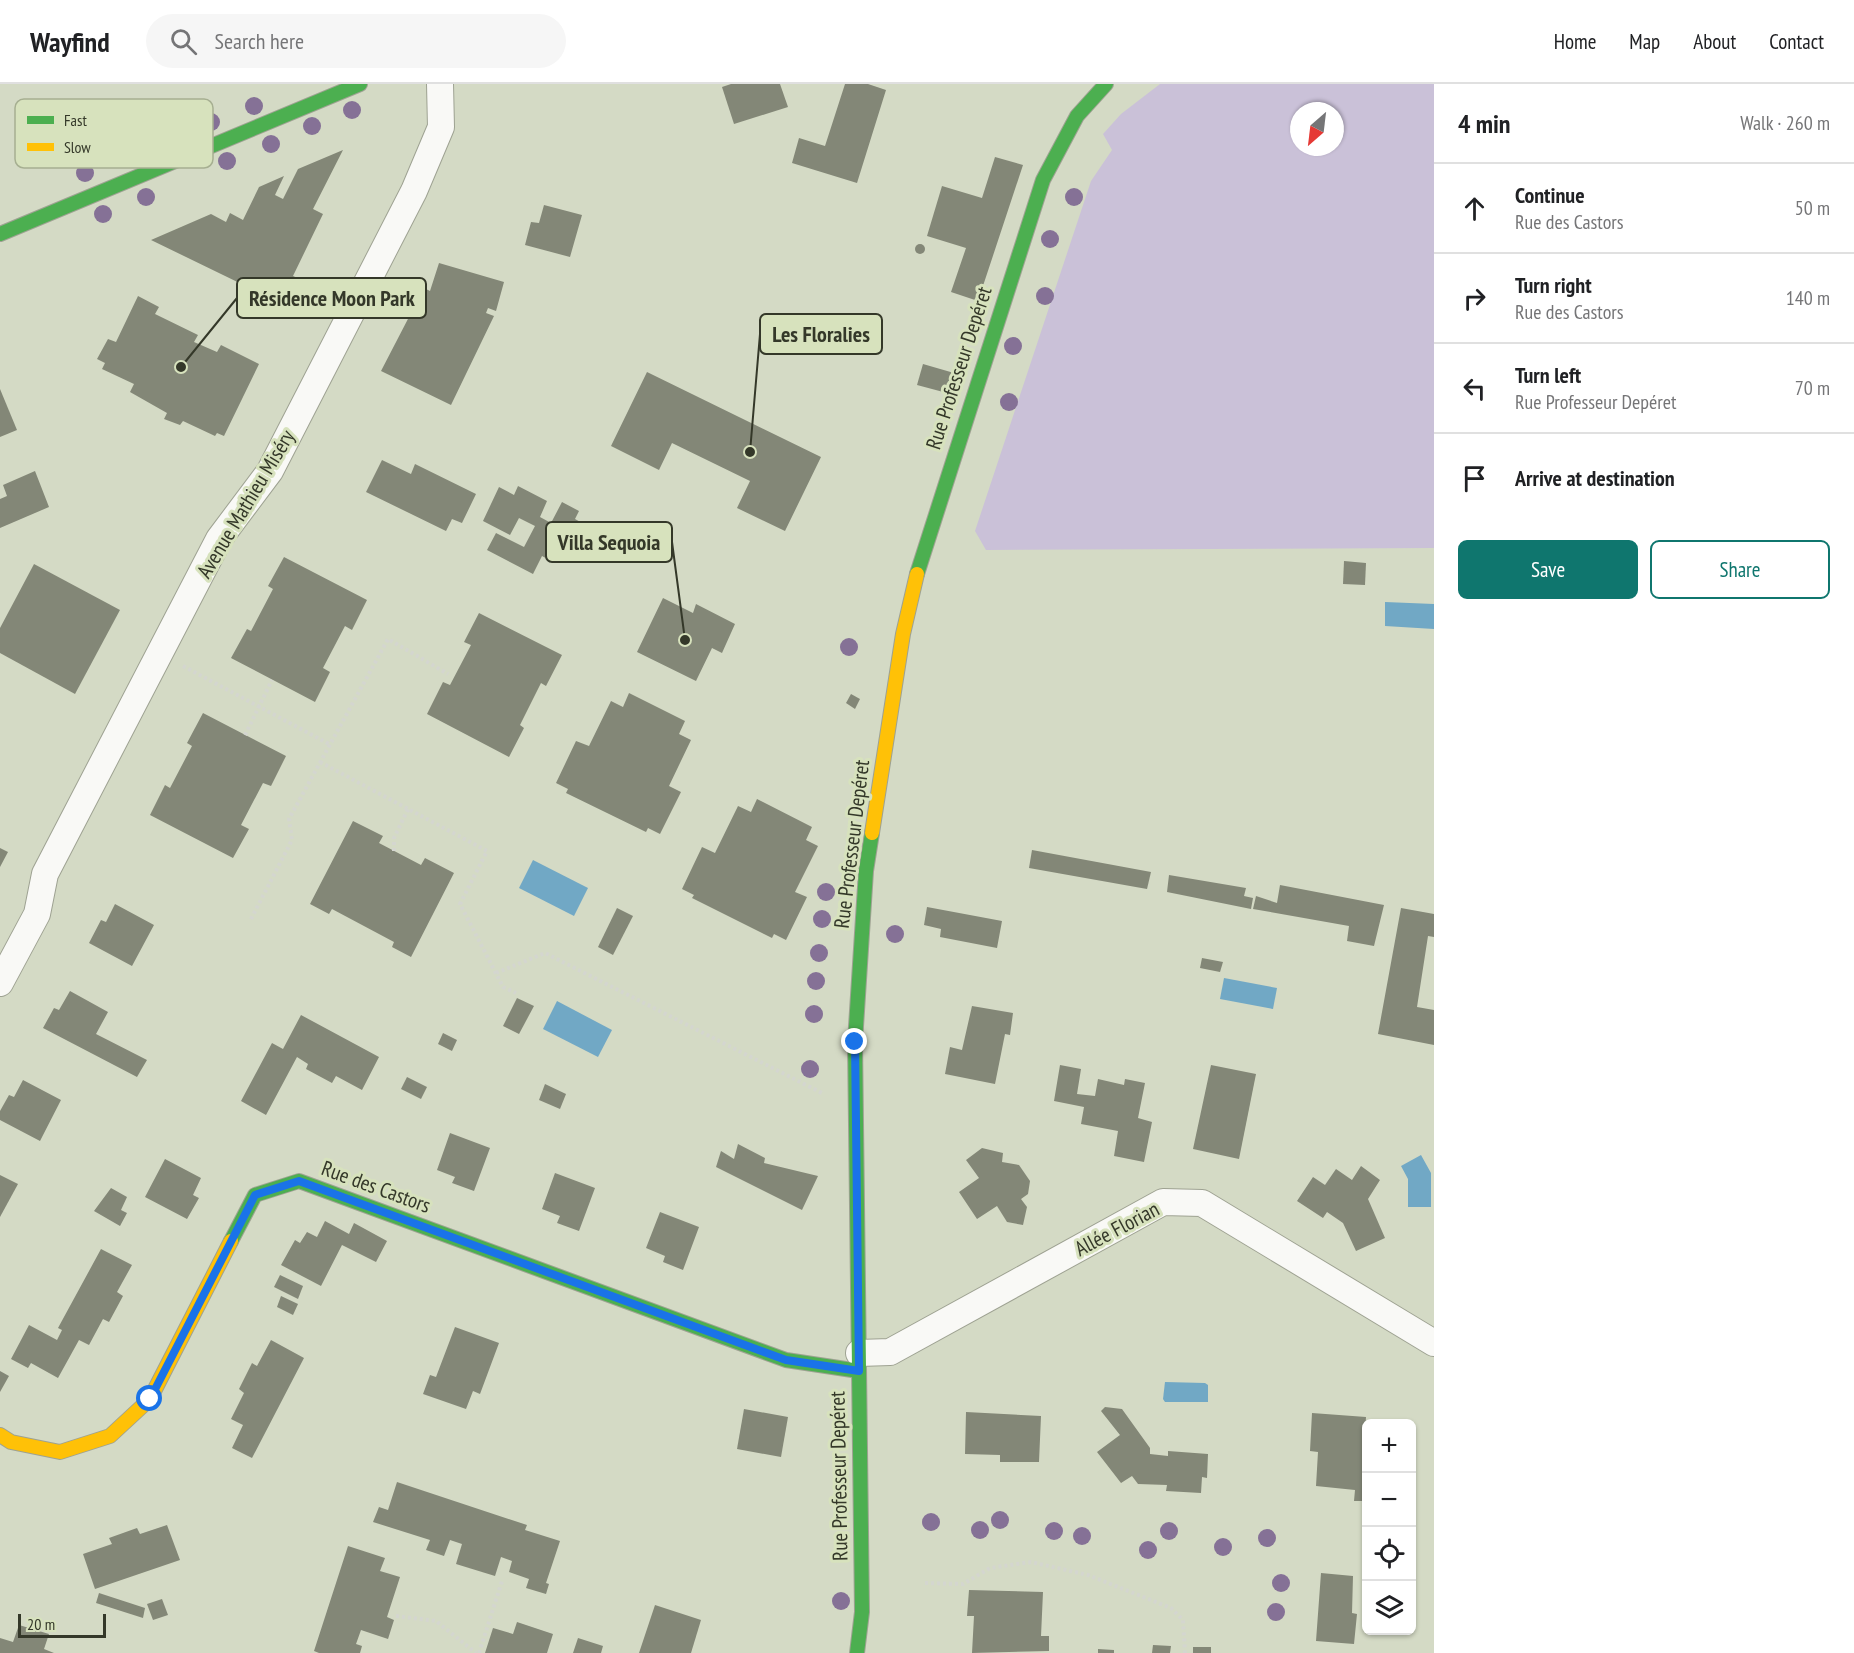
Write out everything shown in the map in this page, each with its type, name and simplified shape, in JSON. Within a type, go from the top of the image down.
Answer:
[{"type":"street","points":[[213,145],[360,84]]},
{"type":"street","name":"Avenue Mathieu Miséry","points":[[0,983],[37,914],[45,874],[219,539],[276,460],[414,191],[441,127],[440,84]]},
{"type":"street","name":"Rue Professeur Depéret","points":[[857,1653],[862,1612],[855,1042],[862,911],[903,634],[927,531],[1043,180],[1067,130],[1091,96],[1106,84]]},
{"type":"street","points":[[0,234],[158,168]]},
{"type":"street","name":"Rue des Castors","points":[[0,1435],[11,1442],[60,1452],[110,1436],[150,1399],[255,1195],[299,1181],[786,1360],[859,1362]]},
{"type":"street","name":"Allée Florian","points":[[859,1362],[890,1352],[1163,1202],[1202,1203],[1434,1343]]},
{"type":"path","points":[[251,920],[292,840],[289,819],[388,639],[448,674]]},
{"type":"path","points":[[161,654],[329,744]]},
{"type":"path","points":[[245,735],[272,680]]},
{"type":"path","points":[[320,762],[487,851],[460,904],[503,987],[516,993]]},
{"type":"path","points":[[394,851],[394,838],[408,809]]},
{"type":"path","points":[[496,973],[544,953],[825,1094]]},
{"type":"path","points":[[925,1583],[963,1584],[990,1568],[1006,1564],[1031,1562],[1058,1566],[1171,1608],[1183,1620],[1185,1653]]},
{"type":"path","points":[[396,1616],[436,1621],[477,1653],[502,1581]]},
{"type":"shaded area","points":[[1160,84],[1434,84],[1434,548],[986,550],[975,531],[1091,181],[1112,150],[1103,134],[1121,114]]},
{"type":"water","points":[[1385,602],[1434,604],[1434,629],[1385,626]]},
{"type":"water","points":[[533,860],[588,888],[574,916],[519,888]]},
{"type":"water","points":[[1224,978],[1277,988],[1273,1009],[1220,999]]},
{"type":"water","points":[[557,1001],[612,1030],[598,1057],[543,1029]]},
{"type":"water","points":[[1421,1155],[1431,1173],[1431,1207],[1408,1207],[1408,1179],[1401,1166]]},
{"type":"water","points":[[1165,1382],[1205,1383],[1208,1385],[1208,1402],[1165,1402],[1163,1399]]},
{"type":"building","points":[[731,84],[780,84],[788,107],[734,124],[722,87]]},
{"type":"building","points":[[845,84],[868,84],[886,90],[857,183],[792,163],[799,138],[825,146]]},
{"type":"building","points":[[343,150],[313,209],[323,214],[293,276],[302,280],[289,307],[151,240],[211,214],[226,222],[230,213],[243,220],[259,187],[284,176],[275,195],[283,199],[298,169]]},
{"type":"building","points":[[995,157],[1023,165],[978,301],[951,292],[966,248],[927,236],[942,186],[982,198]]},
{"type":"building","points":[[544,205],[582,215],[570,257],[525,245],[531,222],[539,223]]},
{"type":"building","points":[[920,244],[925,249],[920,254],[915,249]]},
{"type":"building","points":[[439,263],[504,282],[496,311],[488,308],[486,313],[494,316],[451,405],[381,371],[424,288],[430,291]]},
{"type":"building","points":[[138,296],[159,307],[155,314],[198,335],[194,342],[217,352],[221,345],[259,364],[224,436],[217,433],[215,436],[183,421],[180,425],[164,419],[167,413],[130,392],[134,384],[102,369],[105,363],[97,359],[108,339],[116,342]]},
{"type":"building","points":[[923,364],[954,373],[947,393],[917,385]]},
{"type":"building","points":[[647,372],[821,457],[785,531],[737,508],[750,481],[672,443],[659,470],[611,446]]},
{"type":"building","points":[[0,389],[17,430],[0,437]]},
{"type":"building","points":[[382,460],[411,474],[415,464],[476,494],[462,523],[452,519],[446,531],[366,492]]},
{"type":"building","points":[[35,471],[49,507],[0,528],[0,499],[7,496],[3,485]]},
{"type":"building","points":[[518,486],[547,501],[540,517],[551,523],[562,502],[579,511],[575,519],[584,524],[571,551],[563,547],[555,563],[542,556],[533,574],[487,550],[496,533],[524,547],[535,526],[519,518],[510,535],[483,521],[499,487],[514,495]]},
{"type":"building","points":[[284,557],[367,600],[352,630],[345,626],[323,668],[330,672],[315,702],[231,658],[247,629],[251,631],[273,589],[268,586]]},
{"type":"building","points":[[1344,561],[1366,563],[1365,585],[1343,584]]},
{"type":"building","points":[[34,564],[120,610],[75,694],[0,653],[0,628]]},
{"type":"building","points":[[663,598],[693,613],[696,604],[735,624],[722,653],[712,648],[696,681],[637,652]]},
{"type":"building","points":[[479,613],[562,655],[546,686],[541,683],[520,725],[524,728],[509,757],[427,714],[443,682],[450,685],[471,645],[464,642]]},
{"type":"building","points":[[629,693],[685,721],[679,734],[691,740],[669,786],[681,792],[660,834],[648,828],[646,832],[566,793],[568,789],[556,783],[576,741],[589,746],[611,701],[623,707]]},
{"type":"building","points":[[851,694],[860,699],[855,709],[846,703]]},
{"type":"building","points":[[203,713],[286,756],[271,786],[263,783],[241,825],[249,829],[233,858],[150,815],[165,785],[170,788],[192,746],[187,743]]},
{"type":"building","points":[[757,799],[812,827],[806,840],[818,846],[795,892],[807,897],[786,940],[774,934],[772,938],[692,898],[694,895],[682,889],[702,847],[715,853],[738,806],[751,812]]},
{"type":"building","points":[[353,821],[383,836],[379,843],[421,865],[425,858],[454,873],[411,957],[392,947],[394,942],[332,909],[329,914],[310,904]]},
{"type":"building","points":[[0,848],[8,852],[0,867]]},
{"type":"building","points":[[1032,850],[1151,872],[1147,889],[1029,868]]},
{"type":"building","points":[[1169,875],[1246,888],[1244,896],[1253,898],[1251,909],[1167,892]]},
{"type":"building","points":[[1280,885],[1384,905],[1374,946],[1347,941],[1349,926],[1253,909],[1256,896],[1277,903]]},
{"type":"building","points":[[115,904],[154,925],[132,966],[89,943],[101,920],[106,922]]},
{"type":"building","points":[[927,907],[1002,921],[997,948],[940,937],[941,929],[924,925]]},
{"type":"building","points":[[617,908],[633,916],[613,955],[598,947]]},
{"type":"building","points":[[1401,908],[1434,914],[1434,937],[1428,936],[1417,1007],[1434,1010],[1434,1045],[1378,1034]]},
{"type":"building","points":[[1202,958],[1223,962],[1220,972],[1200,968]]},
{"type":"building","points":[[70,991],[108,1012],[96,1034],[147,1060],[137,1077],[43,1028],[54,1008],[59,1010]]},
{"type":"building","points":[[517,998],[534,1006],[519,1034],[503,1026]]},
{"type":"building","points":[[972,1006],[1013,1013],[1010,1035],[1005,1034],[995,1084],[945,1074],[950,1047],[962,1050]]},
{"type":"building","points":[[301,1015],[379,1057],[362,1090],[336,1076],[332,1083],[306,1069],[308,1064],[297,1057],[266,1115],[241,1101],[272,1043],[283,1049]]},
{"type":"building","points":[[443,1033],[457,1040],[452,1051],[438,1044]]},
{"type":"building","points":[[1060,1065],[1081,1069],[1077,1094],[1095,1096],[1098,1079],[1124,1085],[1125,1079],[1145,1083],[1138,1118],[1152,1122],[1144,1162],[1114,1156],[1118,1131],[1081,1124],[1084,1107],[1054,1101]]},
{"type":"building","points":[[1211,1065],[1256,1074],[1239,1159],[1193,1149]]},
{"type":"building","points":[[407,1077],[427,1087],[421,1099],[401,1089]]},
{"type":"building","points":[[23,1080],[61,1100],[40,1141],[0,1120],[0,1111],[9,1095],[14,1097]]},
{"type":"building","points":[[545,1084],[566,1094],[560,1109],[539,1100]]},
{"type":"building","points":[[450,1133],[490,1148],[474,1191],[452,1183],[455,1177],[437,1170]]},
{"type":"building","points":[[738,1144],[765,1158],[764,1163],[818,1176],[802,1210],[716,1167],[721,1151],[734,1159]]},
{"type":"building","points":[[982,1148],[1003,1153],[1002,1162],[1019,1165],[1030,1181],[1028,1194],[1021,1199],[1027,1207],[1023,1225],[1007,1222],[997,1206],[977,1219],[959,1192],[979,1178],[966,1160]]},
{"type":"building","points":[[165,1159],[201,1178],[193,1195],[199,1198],[187,1219],[145,1197]]},
{"type":"building","points":[[1361,1166],[1380,1180],[1368,1199],[1385,1238],[1356,1251],[1343,1223],[1327,1212],[1323,1218],[1297,1201],[1313,1177],[1325,1185],[1336,1169],[1352,1180]]},
{"type":"building","points":[[555,1173],[595,1188],[579,1231],[557,1223],[560,1216],[542,1209]]},
{"type":"building","points":[[0,1175],[18,1184],[0,1217]]},
{"type":"building","points":[[111,1188],[127,1197],[121,1210],[127,1213],[120,1226],[94,1211]]},
{"type":"building","points":[[660,1212],[699,1227],[683,1270],[663,1262],[665,1256],[646,1248]]},
{"type":"building","points":[[325,1221],[349,1234],[354,1223],[387,1241],[376,1262],[342,1245],[321,1286],[281,1265],[295,1240],[300,1243],[307,1232],[317,1237]]},
{"type":"building","points":[[101,1249],[132,1265],[117,1292],[123,1296],[109,1322],[103,1319],[89,1345],[79,1340],[58,1378],[31,1363],[28,1368],[11,1359],[29,1325],[57,1340],[62,1330],[58,1328]]},
{"type":"building","points":[[280,1275],[303,1286],[298,1299],[274,1287]]},
{"type":"building","points":[[281,1296],[298,1304],[293,1315],[277,1307]]},
{"type":"building","points":[[455,1327],[499,1343],[480,1394],[473,1391],[466,1409],[423,1394],[430,1375],[436,1377]]},
{"type":"building","points":[[271,1340],[304,1358],[252,1458],[232,1448],[243,1425],[231,1419],[244,1393],[239,1389],[252,1363],[257,1366]]},
{"type":"building","points":[[0,1371],[9,1376],[0,1392]]},
{"type":"building","points":[[1105,1407],[1122,1409],[1150,1448],[1150,1454],[1168,1456],[1168,1451],[1208,1454],[1207,1478],[1202,1477],[1201,1493],[1166,1491],[1167,1485],[1138,1484],[1132,1476],[1121,1483],[1097,1452],[1120,1435],[1101,1411]]},
{"type":"building","points":[[744,1409],[788,1417],[781,1457],[737,1449]]},
{"type":"building","points":[[966,1412],[1041,1416],[1039,1462],[1000,1462],[1000,1455],[965,1454]]},
{"type":"building","points":[[1312,1413],[1366,1417],[1362,1419],[1362,1501],[1354,1501],[1355,1490],[1316,1486],[1318,1452],[1310,1451]]},
{"type":"building","points":[[397,1482],[527,1525],[525,1530],[560,1541],[546,1583],[549,1584],[546,1594],[526,1588],[529,1579],[509,1572],[512,1561],[501,1557],[495,1576],[456,1564],[462,1544],[450,1540],[444,1556],[426,1550],[430,1540],[373,1522],[379,1507],[388,1510]]},
{"type":"building","points":[[167,1525],[180,1560],[95,1589],[83,1554],[112,1544],[109,1538],[137,1528],[140,1534]]},
{"type":"building","points":[[348,1546],[385,1558],[380,1571],[400,1577],[387,1617],[394,1620],[388,1639],[361,1630],[356,1644],[362,1646],[360,1653],[319,1653],[314,1651]]},
{"type":"building","points":[[1321,1573],[1353,1576],[1352,1613],[1357,1614],[1354,1644],[1316,1641]]},
{"type":"building","points":[[969,1590],[1043,1592],[1041,1636],[1049,1636],[1049,1651],[972,1653],[974,1616],[967,1616]]},
{"type":"building","points":[[99,1593],[145,1608],[143,1618],[96,1603]]},
{"type":"building","points":[[162,1599],[168,1615],[153,1620],[147,1604]]},
{"type":"building","points":[[655,1605],[701,1620],[691,1653],[639,1653]]},
{"type":"building","points":[[517,1622],[553,1634],[547,1653],[485,1653],[493,1628],[513,1634]]},
{"type":"building","points":[[19,1625],[49,1634],[44,1649],[54,1653],[0,1653],[0,1638],[13,1642]]},
{"type":"building","points":[[578,1638],[603,1646],[601,1653],[573,1653]]},
{"type":"building","points":[[1153,1645],[1171,1646],[1170,1653],[1152,1653]]},
{"type":"building","points":[[1193,1647],[1211,1647],[1211,1653],[1193,1653]]},
{"type":"building","points":[[1098,1649],[1114,1650],[1114,1653],[1098,1653]]},
{"type":"traffic: fast","points":[[213,145],[360,84]]},
{"type":"traffic: fast","points":[[917,574],[1043,180],[1077,116],[1106,84]]},
{"type":"traffic: fast","points":[[0,234],[158,168]]},
{"type":"traffic: fast","points":[[857,1653],[862,1612],[855,1042],[866,871],[872,833]]},
{"type":"traffic: fast","points":[[231,1241],[255,1195],[299,1181],[786,1360],[859,1371]]},
{"type":"traffic: slow","points":[[872,833],[903,634],[917,574]]},
{"type":"traffic: slow","points":[[0,1435],[11,1442],[60,1452],[110,1436],[150,1399],[231,1241]]},
{"type":"place","name":"Résidence Moon Park","points":[[181,367]]},
{"type":"place","name":"Les Floralies","points":[[750,452]]},
{"type":"place","name":"Villa Sequoia","points":[[685,640]]},
{"type":"route","points":[[150,1399],[255,1195],[299,1181],[786,1360],[859,1371],[855,1042]]}]
